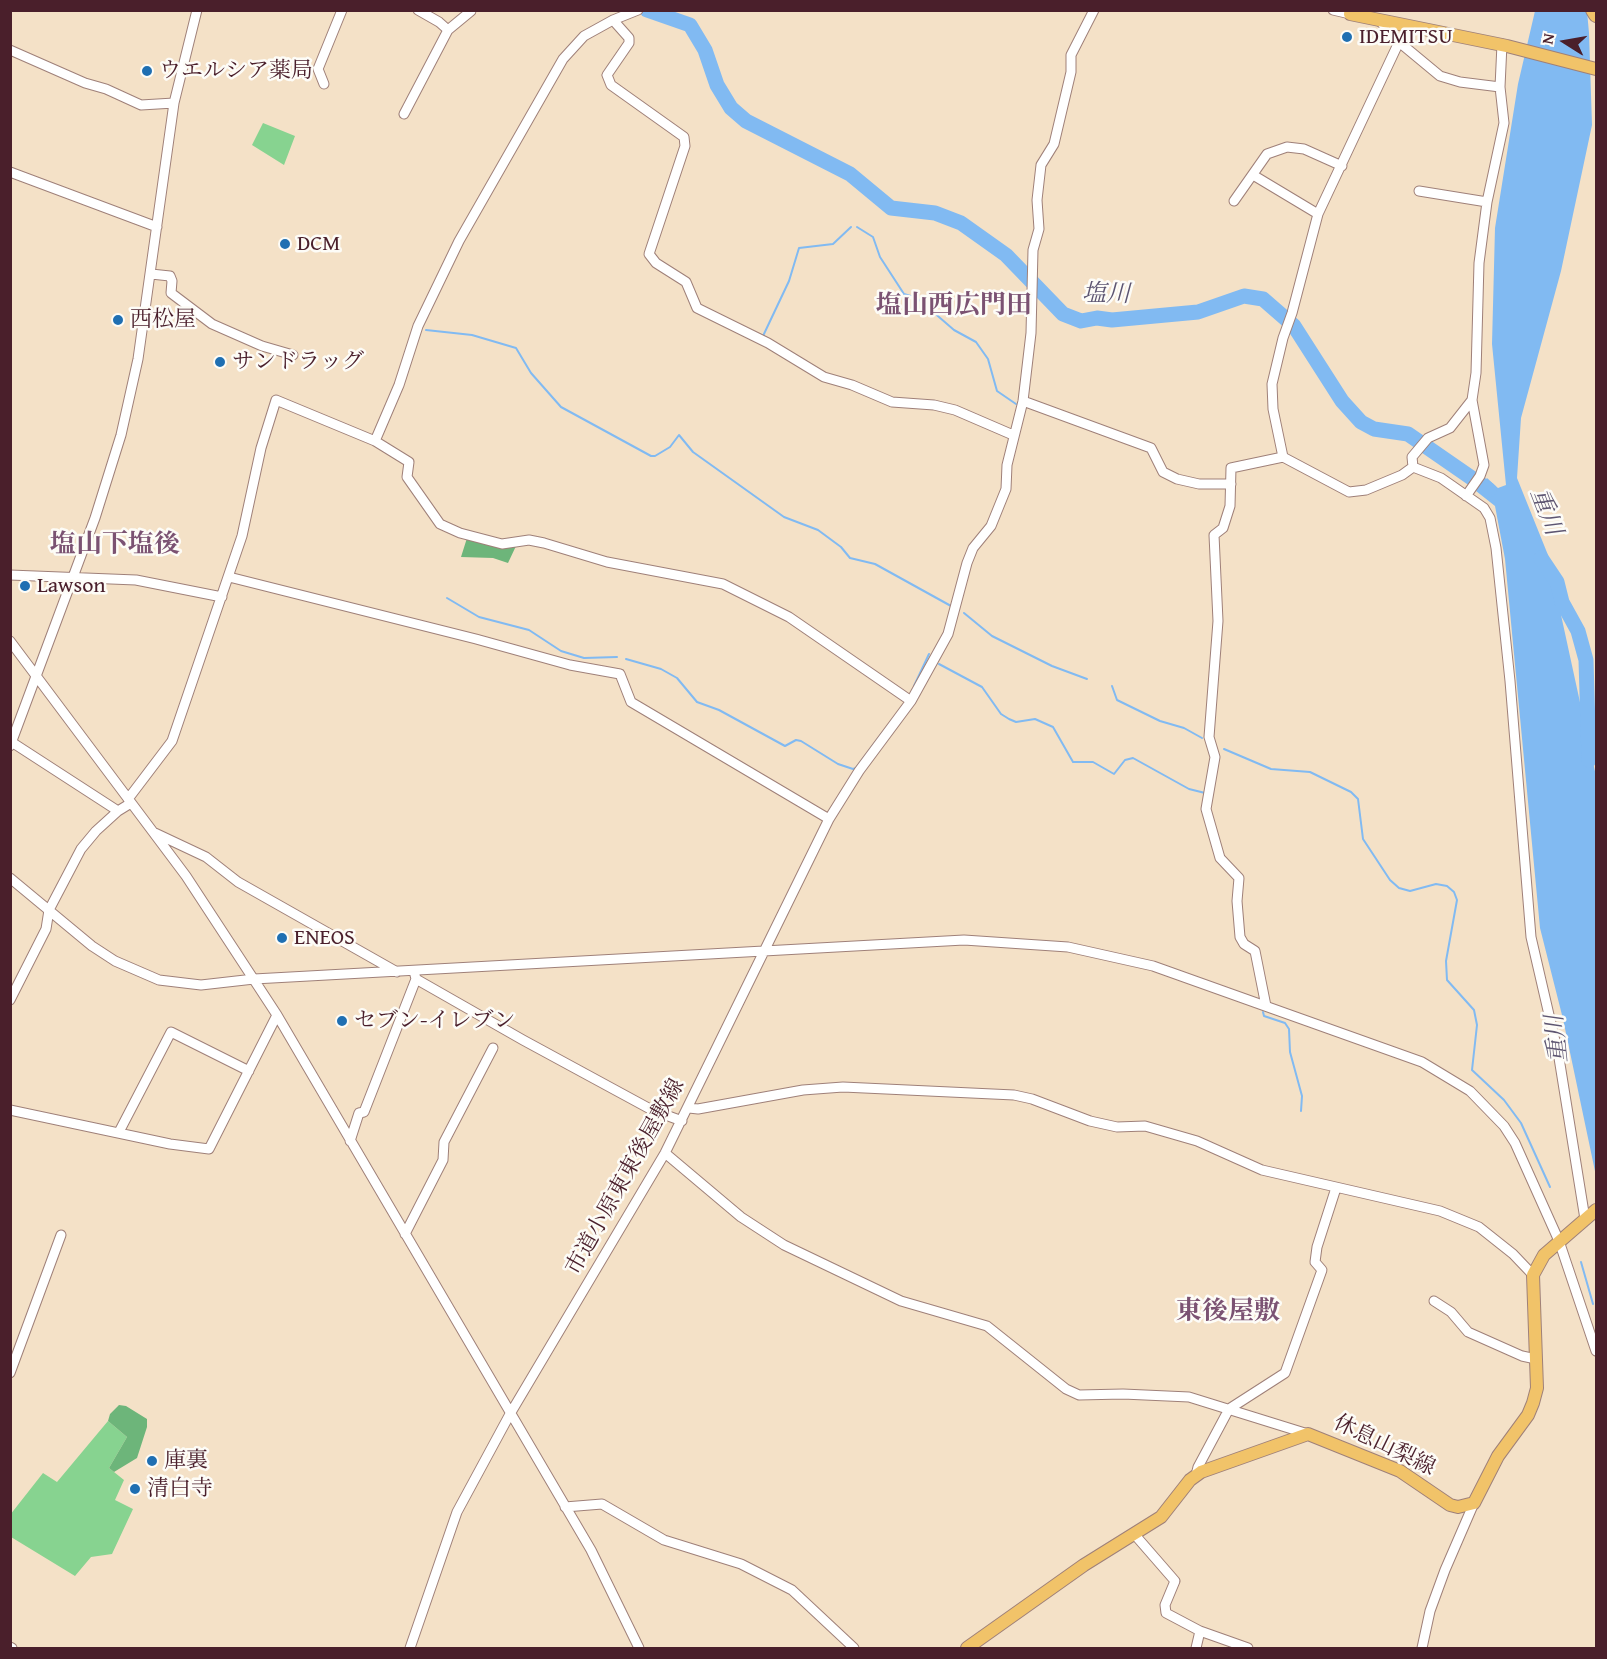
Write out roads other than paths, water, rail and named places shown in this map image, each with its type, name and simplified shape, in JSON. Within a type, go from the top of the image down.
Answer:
[{"type":"highway","points":[[1593,10],[1596,15]]},
{"type":"main road","points":[[1351,12],[1505,45],[1596,69]]},
{"type":"main road","points":[[1474,1503],[1498,1456],[1528,1415],[1537,1388],[1533,1275],[1544,1255],[1590,1215]]},
{"type":"main road","name":"休息山梨線","points":[[967,1648],[1084,1565],[1135,1535],[1169,1509],[1196,1475],[1210,1467],[1308,1434],[1400,1471],[1424,1485],[1450,1505],[1474,1503]]},
{"type":"street","points":[[118,811],[11,743],[95,518],[123,424],[138,359],[174,103],[196,10]]},
{"type":"street","points":[[324,84],[318,69],[342,10]]},
{"type":"street","points":[[418,10],[448,30]]},
{"type":"street","name":"市道小原東東後屋敷線","points":[[410,1648],[457,1512],[510,1414],[665,1153],[689,1108],[762,951],[829,819],[948,634],[973,548],[991,526],[1006,489],[1007,465],[1023,401],[1034,250],[1039,230],[1036,200],[1041,165],[1054,144],[1071,72],[1071,55],[1094,10]]},
{"type":"street","points":[[1333,10],[1351,12]]},
{"type":"street","points":[[404,114],[448,30],[471,11]]},
{"type":"street","points":[[375,441],[399,385],[418,326],[459,242],[562,59],[584,36],[613,20],[635,12]]},
{"type":"street","points":[[1375,17],[1399,42],[1440,76],[1460,82],[1500,87]]},
{"type":"street","points":[[613,20],[629,38],[629,43],[607,75],[611,85],[684,137],[686,146],[649,254],[656,263],[686,282],[697,308],[768,343],[824,377],[852,385],[892,402],[934,405],[955,410],[1013,435]]},
{"type":"street","points":[[1283,457],[1273,409],[1272,384],[1282,338],[1292,313],[1318,214],[1399,42]]},
{"type":"street","points":[[1466,496],[1480,476],[1484,465],[1472,400],[1476,373],[1479,262],[1487,202],[1504,123],[1500,87],[1505,45]]},
{"type":"street","points":[[10,50],[85,84],[106,89],[141,105],[174,103]]},
{"type":"street","points":[[1234,201],[1267,154],[1287,147],[1304,149],[1342,166]]},
{"type":"street","points":[[10,172],[157,227]]},
{"type":"street","points":[[1252,175],[1318,214]]},
{"type":"street","points":[[1419,190],[1487,202]]},
{"type":"street","points":[[151,274],[170,276],[171,293],[212,324],[262,346],[293,355]]},
{"type":"street","points":[[10,1000],[46,929],[49,910],[81,849],[96,831],[130,801],[172,741],[242,536],[261,448],[276,400],[375,441],[409,462],[407,477],[440,524],[460,533],[502,544],[529,540],[607,562],[723,584],[789,617],[908,699]]},
{"type":"street","points":[[1266,1006],[1255,951],[1244,944],[1240,937],[1237,901],[1239,878],[1220,858],[1206,809],[1215,758],[1209,737],[1218,621],[1214,536],[1223,528],[1230,506],[1231,468],[1283,457],[1356,493],[1402,475],[1428,438],[1450,428],[1472,400]]},
{"type":"street","points":[[1023,401],[1151,448],[1163,472],[1177,479],[1199,484],[1231,484]]},
{"type":"street","points":[[1412,462],[1441,478],[1484,508],[1490,518],[1496,548],[1531,937],[1559,1058],[1590,1215]]},
{"type":"street","points":[[10,575],[136,580],[222,597]]},
{"type":"street","points":[[228,578],[476,639],[570,665],[620,674],[631,702],[829,819]]},
{"type":"street","points":[[10,641],[211,911],[277,1015],[591,1550],[639,1648]]},
{"type":"street","points":[[153,832],[206,857],[237,882],[397,972]]},
{"type":"street","points":[[10,878],[115,961],[159,980],[201,985],[254,979],[397,972],[415,975],[762,951],[964,940],[1037,944],[1137,962],[1422,1062],[1470,1091],[1504,1126],[1515,1143],[1559,1241],[1596,1351]]},
{"type":"street","points":[[415,975],[623,1095],[652,1110],[682,1121]]},
{"type":"street","points":[[350,1141],[359,1113],[364,1112],[415,975]]},
{"type":"street","points":[[10,1110],[170,1144],[209,1149],[277,1015]]},
{"type":"street","points":[[119,1132],[171,1032],[249,1071]]},
{"type":"street","points":[[405,1234],[443,1160],[444,1142],[493,1048]]},
{"type":"street","points":[[689,1108],[698,1109],[803,1090],[843,1086],[1014,1095],[1032,1099],[1090,1121],[1117,1127],[1145,1126],[1197,1141],[1262,1170],[1440,1211],[1479,1227],[1514,1254],[1533,1275]]},
{"type":"street","points":[[665,1153],[741,1217],[784,1245],[902,1301],[987,1326],[1066,1389],[1079,1395],[1190,1397],[1308,1434]]},
{"type":"street","points":[[1196,1475],[1229,1409],[1285,1373],[1322,1270],[1316,1262],[1317,1247],[1336,1188]]},
{"type":"street","points":[[10,1373],[61,1235]]},
{"type":"street","points":[[1434,1301],[1451,1312],[1468,1332],[1522,1356],[1536,1359]]},
{"type":"street","points":[[1422,1648],[1430,1611],[1474,1503]]},
{"type":"street","points":[[565,1507],[602,1504],[664,1540],[741,1564],[792,1590],[854,1648]]},
{"type":"street","points":[[1135,1535],[1175,1581],[1165,1605],[1166,1612],[1200,1631],[1248,1648]]},
{"type":"street","points":[[1196,1648],[1200,1631]]},
{"type":"water","points":[[1535,11],[1587,11],[1589,33],[1592,125],[1561,271],[1521,418],[1517,478],[1548,555],[1596,776],[1596,1176],[1563,1019],[1540,928],[1505,559],[1495,506],[1476,491],[1487,478],[1498,488],[1506,485],[1492,344],[1495,228],[1518,84]]},
{"type":"waterway","name":"塩川","points":[[647,10],[690,25],[705,50],[717,85],[731,108],[746,121],[850,174],[891,208],[935,213],[961,223],[1006,255],[1063,314],[1081,321],[1097,318],[1112,320],[1198,312],[1244,296],[1263,299],[1294,326],[1342,401],[1361,422],[1374,429],[1408,434],[1489,490]]},
{"type":"waterway","points":[[763,336],[789,281],[799,248],[833,244],[851,227]]},
{"type":"waterway","points":[[857,227],[873,237],[880,257],[904,294],[917,298],[954,330],[976,342],[988,359],[997,391],[1016,404]]},
{"type":"waterway","points":[[426,330],[472,335],[516,348],[531,373],[561,407],[651,456],[670,447],[679,435],[693,452],[784,517],[818,530],[841,547],[850,558],[875,564],[951,606]]},
{"type":"waterway","name":"重川","points":[[1541,558],[1557,582],[1562,602],[1578,631],[1586,660],[1589,760]]},
{"type":"waterway","points":[[447,598],[479,617],[529,630],[561,651],[584,658],[617,657]]},
{"type":"waterway","points":[[964,613],[992,636],[1052,666],[1087,679]]},
{"type":"waterway","points":[[914,686],[929,654]]},
{"type":"waterway","points":[[626,659],[661,669],[677,678],[697,702],[719,710],[785,746],[796,740],[801,741],[838,764],[853,769],[882,733]]},
{"type":"waterway","points":[[939,664],[982,687],[1001,714],[1009,719],[1016,722],[1035,719],[1053,727],[1073,762],[1093,762],[1114,774],[1125,760],[1133,758],[1189,789],[1205,793]]},
{"type":"waterway","points":[[1112,686],[1117,700],[1202,738]]},
{"type":"waterway","points":[[1224,749],[1271,769],[1310,772],[1351,792],[1358,799],[1363,839],[1390,880],[1399,888],[1410,891],[1436,884],[1447,886],[1454,892],[1457,900],[1446,961],[1447,980],[1474,1010],[1477,1025],[1472,1070],[1504,1100],[1521,1123],[1550,1187]]},
{"type":"waterway","points":[[1263,1012],[1264,1016],[1285,1023],[1289,1029],[1290,1052],[1302,1096],[1301,1111]]},
{"type":"waterway","points":[[1581,1262],[1593,1304]]},
{"type":"place","name":"IDEMITSU","points":[[1347,37]]},
{"type":"place","name":"ウエルシア薬局","points":[[147,71]]},
{"type":"place","name":"DCM","points":[[285,244]]},
{"type":"place","name":"西松屋","points":[[118,320]]},
{"type":"place","name":"サンドラッグ","points":[[220,362]]},
{"type":"place","name":"Lawson","points":[[25,586]]},
{"type":"place","name":"ENEOS","points":[[282,938]]},
{"type":"place","name":"セブン-イレブン","points":[[342,1021]]},
{"type":"place","name":"庫裏","points":[[152,1461]]},
{"type":"place","name":"清白寺","points":[[135,1489]]},
{"type":"district","name":"塩山西広門田","points":[[954,306]]},
{"type":"district","name":"塩山下塩後","points":[[115,545]]},
{"type":"district","name":"東後屋敷","points":[[1228,1312]]}]
